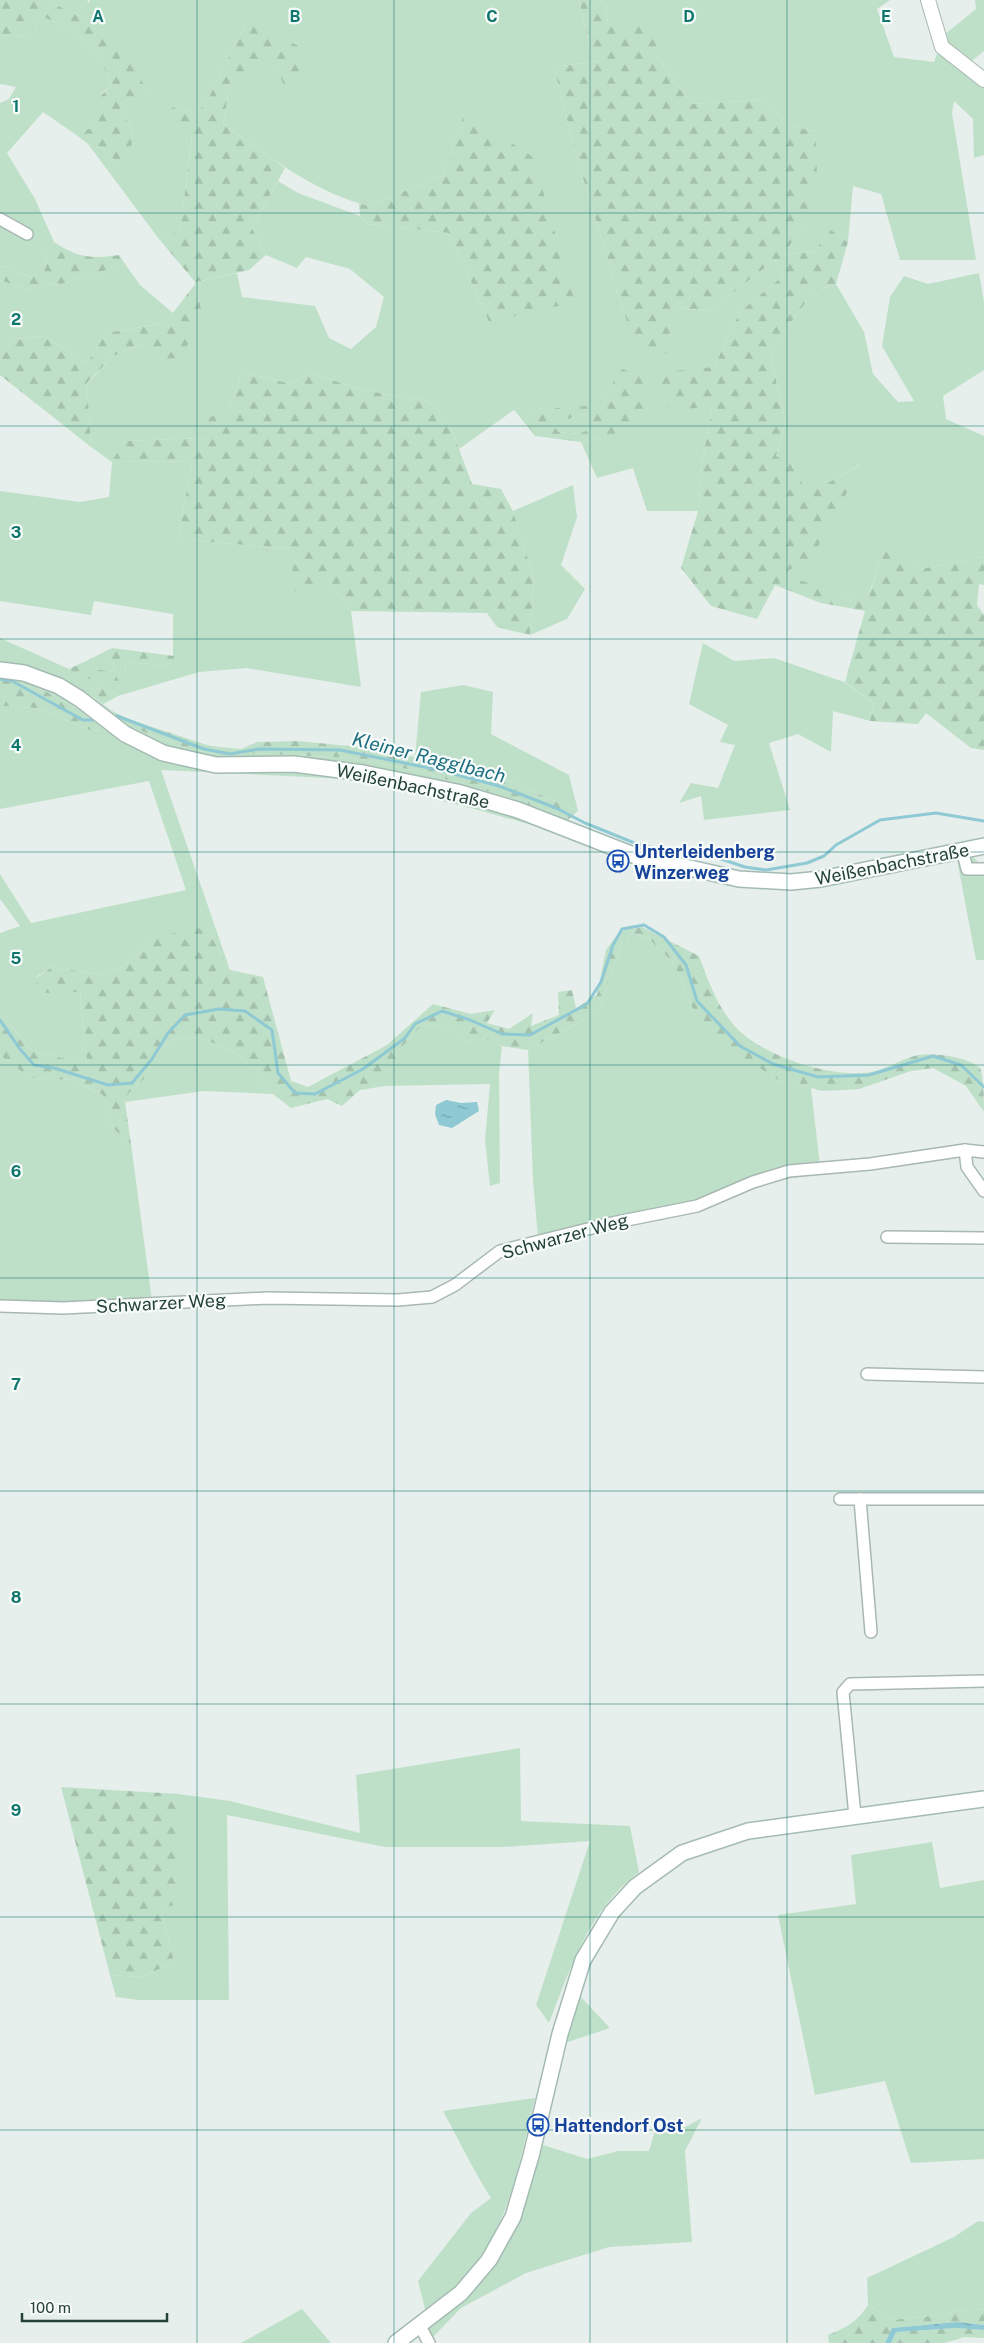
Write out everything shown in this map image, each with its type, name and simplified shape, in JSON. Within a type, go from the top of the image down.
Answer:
[{"type":"main road","name":"Weißenbachstraße","points":[[0,670],[24,673],[59,686],[80,699],[125,734],[163,753],[216,764],[294,764],[363,773],[457,792],[518,810],[636,856],[739,879],[791,882],[821,879],[984,846]]},
{"type":"main road","points":[[396,2343],[461,2293],[489,2260],[513,2217],[531,2156],[562,2027],[583,1960],[612,1912],[635,1888],[682,1853],[748,1831],[984,1799]]},
{"type":"street","points":[[928,0],[942,47],[984,80]]},
{"type":"street","points":[[0,219],[27,234]]},
{"type":"street","points":[[962,849],[967,870],[984,869]]},
{"type":"street","points":[[965,1150],[968,1167],[984,1191]]},
{"type":"street","name":"Schwarzer Weg","points":[[0,1306],[63,1308],[268,1298],[398,1300],[432,1297],[455,1285],[500,1251],[612,1223],[697,1206],[753,1182],[789,1171],[870,1164],[965,1150],[984,1152]]},
{"type":"street","points":[[887,1237],[984,1238]]},
{"type":"street","points":[[867,1374],[984,1377]]},
{"type":"street","points":[[840,1499],[984,1499]]},
{"type":"street","points":[[860,1499],[871,1632]]},
{"type":"street","points":[[855,1816],[843,1692],[850,1684],[984,1681]]},
{"type":"street","points":[[420,2326],[429,2343]]},
{"type":"green space","points":[[0,0],[45,0],[85,18],[135,69],[150,95],[120,104],[133,133],[129,162],[118,163],[101,148],[88,144],[75,134],[100,125],[92,104],[111,86],[100,56],[74,30],[43,17],[25,37],[0,35]]},
{"type":"green space","points":[[45,0],[87,0],[89,3],[90,0],[579,0],[590,48],[600,61],[554,67],[575,152],[627,322],[666,353],[674,308],[709,311],[775,260],[784,275],[740,312],[714,367],[712,405],[702,464],[698,511],[647,511],[633,468],[597,478],[581,442],[608,437],[620,369],[603,405],[577,414],[588,416],[590,429],[579,434],[558,432],[546,410],[534,407],[524,422],[514,410],[459,449],[450,425],[429,401],[362,390],[309,372],[292,384],[242,372],[229,411],[202,438],[125,441],[113,461],[192,462],[178,539],[290,549],[328,580],[351,611],[361,687],[247,668],[199,672],[118,696],[100,687],[89,694],[112,711],[93,717],[43,690],[0,679],[0,638],[69,669],[79,678],[126,673],[125,662],[162,665],[173,663],[173,614],[94,601],[91,615],[0,601],[0,491],[80,502],[109,497],[112,462],[91,447],[87,384],[113,356],[142,344],[201,309],[196,282],[237,273],[242,297],[315,306],[329,338],[351,349],[376,327],[384,297],[350,269],[306,257],[297,268],[266,255],[252,228],[278,181],[298,193],[360,216],[368,224],[449,233],[489,322],[464,114],[444,175],[368,206],[328,192],[292,172],[223,124],[230,83],[262,60],[278,70],[311,70],[246,23],[205,105],[194,114],[177,106],[175,124],[192,135],[180,232],[159,239],[88,144],[101,148],[118,163],[133,133],[120,104],[150,94],[85,18]]},
{"type":"green space","points":[[579,0],[596,0],[605,3],[608,24],[666,23],[655,54],[692,104],[761,100],[790,125],[816,132],[817,182],[803,224],[784,255],[815,251],[831,230],[848,242],[836,284],[814,291],[770,351],[785,424],[776,456],[792,464],[808,494],[862,464],[812,558],[782,574],[820,587],[846,599],[869,596],[885,548],[921,569],[984,556],[984,585],[979,584],[977,605],[984,615],[984,750],[971,748],[926,713],[918,724],[870,721],[873,703],[845,682],[865,611],[821,603],[775,585],[757,619],[711,606],[681,568],[698,511],[702,464],[712,406],[671,411],[655,373],[714,367],[740,312],[784,275],[775,260],[709,311],[675,308],[666,354],[644,352],[627,322],[575,152],[554,67],[600,61],[590,48]]},
{"type":"green space","points":[[596,0],[890,0],[877,9],[894,57],[934,62],[944,35],[976,9],[975,0],[984,0],[984,51],[961,70],[984,87],[984,155],[974,158],[973,119],[954,101],[952,113],[976,260],[900,260],[881,194],[853,186],[848,242],[831,230],[815,251],[784,255],[803,224],[816,132],[790,125],[761,100],[692,104],[655,54],[608,24],[605,3]]},
{"type":"green space","points":[[43,17],[74,30],[100,56],[111,86],[101,94],[100,125],[75,134],[43,112],[7,153],[35,199],[54,242],[47,252],[45,270],[31,277],[3,266],[0,268],[0,103],[9,99],[16,87],[0,84],[0,35],[25,37]]},
{"type":"green space","points":[[246,23],[297,45],[311,70],[287,93],[278,70],[262,61],[230,84],[223,124],[285,168],[252,228],[266,255],[249,270],[196,282],[201,309],[183,357],[158,360],[142,344],[113,356],[87,383],[91,447],[0,375],[0,361],[13,339],[44,336],[87,363],[106,333],[165,323],[196,283],[159,239],[180,231],[192,136],[175,124],[167,110],[177,106],[194,114],[205,105]]},
{"type":"green space","points":[[464,113],[533,157],[575,302],[489,322],[449,233],[368,224],[360,216],[359,203],[368,206],[444,175]]},
{"type":"green space","points":[[54,242],[70,251],[85,256],[119,255],[125,264],[62,284],[47,283],[28,290],[0,280],[0,268],[3,266],[31,277],[45,270],[47,252]]},
{"type":"green space","points":[[125,264],[140,285],[173,313],[165,323],[106,333],[87,363],[44,336],[13,339],[0,361],[0,280],[28,290],[47,283],[62,284]]},
{"type":"green space","points":[[979,273],[984,302],[984,370],[943,396],[946,419],[984,436],[984,556],[921,569],[885,549],[868,597],[846,599],[781,574],[861,464],[808,495],[792,464],[776,457],[785,424],[770,351],[814,291],[836,284],[864,332],[873,374],[898,402],[914,401],[882,346],[890,297],[904,276],[928,284]]},
{"type":"green space","points":[[620,368],[644,377],[644,420],[608,437],[581,442],[535,436],[524,422],[534,407],[546,410],[558,432],[579,434],[590,429],[587,416],[577,414],[569,419],[554,413],[555,408],[603,405]]},
{"type":"green space","points":[[242,372],[292,384],[309,372],[362,390],[429,401],[450,425],[472,484],[501,489],[513,511],[534,578],[530,635],[497,627],[487,613],[351,611],[328,580],[295,591],[290,549],[178,539],[192,462],[112,461],[125,441],[202,438],[203,419],[229,411]]},
{"type":"green space","points":[[573,485],[577,517],[561,565],[585,589],[567,619],[530,635],[534,578],[513,511]]},
{"type":"green space","points":[[703,643],[734,661],[774,658],[844,682],[873,703],[870,721],[833,711],[831,752],[798,734],[769,743],[790,810],[704,820],[701,796],[679,803],[691,783],[718,788],[735,745],[720,742],[728,725],[689,704]]},
{"type":"green space","points":[[112,648],[107,659],[115,665],[111,672],[97,669],[92,658]]},
{"type":"green space","points":[[112,648],[174,656],[173,663],[162,665],[125,662],[126,673],[139,673],[136,682],[79,678],[69,669],[92,658],[97,669],[111,672],[115,665],[107,659]]},
{"type":"green space","points":[[0,679],[43,690],[93,717],[112,711],[131,720],[210,746],[241,749],[257,742],[297,741],[360,747],[415,757],[444,767],[490,773],[578,811],[569,819],[517,800],[418,771],[353,758],[249,753],[215,754],[189,749],[131,727],[92,731],[37,708],[0,706]]},
{"type":"green space","points":[[463,685],[493,692],[491,734],[569,775],[578,811],[490,773],[444,767],[415,757],[421,692]]},
{"type":"green space","points":[[100,687],[118,696],[103,704],[89,694]]},
{"type":"green space","points":[[0,706],[37,708],[92,731],[131,727],[189,749],[215,754],[249,753],[353,758],[418,771],[517,800],[569,819],[556,829],[546,829],[471,808],[349,779],[161,770],[230,970],[209,932],[153,939],[127,964],[102,975],[52,967],[36,977],[80,992],[87,1063],[33,1052],[0,1013],[0,933],[20,926],[0,899],[0,874],[31,923],[186,890],[149,781],[0,809]]},
{"type":"green space","points":[[967,852],[984,867],[984,960],[976,960],[956,854]]},
{"type":"green space","points":[[195,927],[209,932],[230,970],[263,977],[291,1081],[308,1087],[387,1045],[433,1004],[471,1014],[495,1010],[487,1023],[509,1029],[533,1013],[531,1026],[559,1015],[558,992],[572,990],[576,1008],[597,995],[606,950],[620,931],[642,927],[699,956],[713,992],[733,1024],[745,1036],[779,1056],[820,1069],[859,1073],[876,1071],[918,1055],[941,1055],[960,1058],[980,1068],[983,1083],[984,1112],[966,1086],[933,1068],[911,1071],[859,1089],[823,1091],[778,1080],[720,1042],[693,1009],[673,962],[649,939],[633,933],[621,943],[601,1005],[578,1023],[528,1050],[502,1046],[477,1036],[468,1042],[445,1025],[421,1026],[397,1052],[394,1069],[380,1077],[385,1086],[360,1090],[342,1106],[327,1099],[291,1108],[273,1094],[238,1054],[199,1037],[172,1040],[157,1052],[144,1079],[127,1095],[125,1102],[131,1144],[113,1128],[103,1095],[71,1080],[30,1078],[0,1055],[0,1013],[33,1052],[87,1063],[80,992],[39,993],[36,978],[52,967],[102,975],[127,964],[153,939]]},
{"type":"green space","points":[[633,933],[649,939],[673,962],[693,1009],[778,1080],[811,1088],[821,1174],[772,1181],[660,1221],[652,1211],[538,1237],[533,1180],[528,1050],[578,1023],[601,1005],[621,943]]},
{"type":"green space","points":[[445,1025],[468,1042],[477,1035],[502,1046],[499,1074],[500,1183],[490,1186],[485,1140],[490,1084],[385,1086],[379,1077],[394,1069],[397,1052],[421,1026]]},
{"type":"green space","points":[[199,1037],[238,1054],[273,1094],[204,1091],[125,1102],[127,1095],[144,1079],[157,1052],[172,1040]]},
{"type":"green space","points":[[0,1055],[30,1078],[71,1080],[103,1095],[113,1128],[131,1144],[153,1308],[0,1312]]},
{"type":"green space","points":[[520,1748],[521,1821],[630,1826],[639,1872],[607,1903],[594,1921],[574,1960],[549,2023],[536,2005],[590,1841],[503,1847],[385,1847],[227,1815],[229,2000],[138,2000],[116,1997],[110,1975],[142,1977],[174,1962],[161,1908],[181,1805],[185,1799],[179,1794],[230,1801],[360,1833],[356,1775]]},
{"type":"green space","points":[[61,1787],[179,1794],[186,1799],[181,1805],[178,1904],[161,1908],[174,1962],[142,1977],[110,1975]]},
{"type":"green space","points":[[932,1842],[940,1888],[984,1880],[984,2159],[911,2163],[885,2081],[815,2095],[778,1915],[856,1904],[851,1855]]},
{"type":"green space","points":[[643,1889],[612,1926],[589,1969],[579,1995],[610,2028],[562,2044],[589,1955],[606,1927]]},
{"type":"green space","points":[[535,2098],[512,2189],[490,2242],[474,2266],[453,2289],[426,2312],[418,2281],[471,2213],[491,2198],[443,2111]]},
{"type":"green space","points":[[702,2118],[685,2151],[692,2242],[609,2247],[526,2273],[461,2308],[431,2339],[426,2329],[472,2287],[540,2144],[587,2159],[618,2151],[649,2151],[655,2130],[685,2127]]},
{"type":"green space","points":[[978,2221],[984,2222],[984,2310],[975,2308],[931,2316],[892,2320],[868,2305],[867,2278],[954,2237]]},
{"type":"green space","points":[[868,2305],[892,2320],[931,2316],[975,2308],[984,2310],[984,2325],[957,2322],[892,2328],[885,2343],[829,2343],[828,2335],[851,2323]]},
{"type":"green space","points":[[302,2309],[331,2343],[241,2343]]},
{"type":"green space","points":[[956,2328],[984,2330],[984,2338],[965,2337],[944,2343],[891,2343],[896,2332]]},
{"type":"water","points":[[446,1100],[461,1103],[477,1102],[479,1111],[452,1128],[439,1125],[435,1114],[436,1105]]},
{"type":"water","points":[[957,2322],[984,2325],[984,2330],[956,2328],[896,2332],[891,2343],[885,2343],[892,2328]]},
{"type":"waterway","name":"Kleiner Ragglbach","points":[[0,679],[12,681],[83,720],[97,720]]},
{"type":"waterway","name":"Kleiner Ragglbach","points":[[117,716],[204,749],[230,754],[259,749],[340,750],[439,770],[499,786],[556,808],[585,823],[637,844],[676,853],[706,854],[745,867],[766,870],[807,863],[824,856],[836,845],[880,820],[936,813],[984,821]]},
{"type":"waterway","points":[[0,1020],[20,1049],[34,1065],[54,1068],[108,1085],[132,1083],[152,1059],[168,1033],[185,1015],[219,1009],[245,1011],[272,1030],[278,1073],[295,1093],[315,1094],[363,1069],[405,1038],[415,1024],[442,1011],[470,1020],[502,1034],[530,1035],[587,1004],[601,982],[613,945],[622,929],[644,925],[664,937],[686,965],[697,1001],[740,1046],[773,1064],[818,1077],[869,1075],[933,1056],[961,1065],[984,1087]]},
{"type":"place","name":"Unterleidenberg Winzerweg","points":[[618,861]]},
{"type":"place","name":"Hattendorf Ost","points":[[538,2125]]}]
